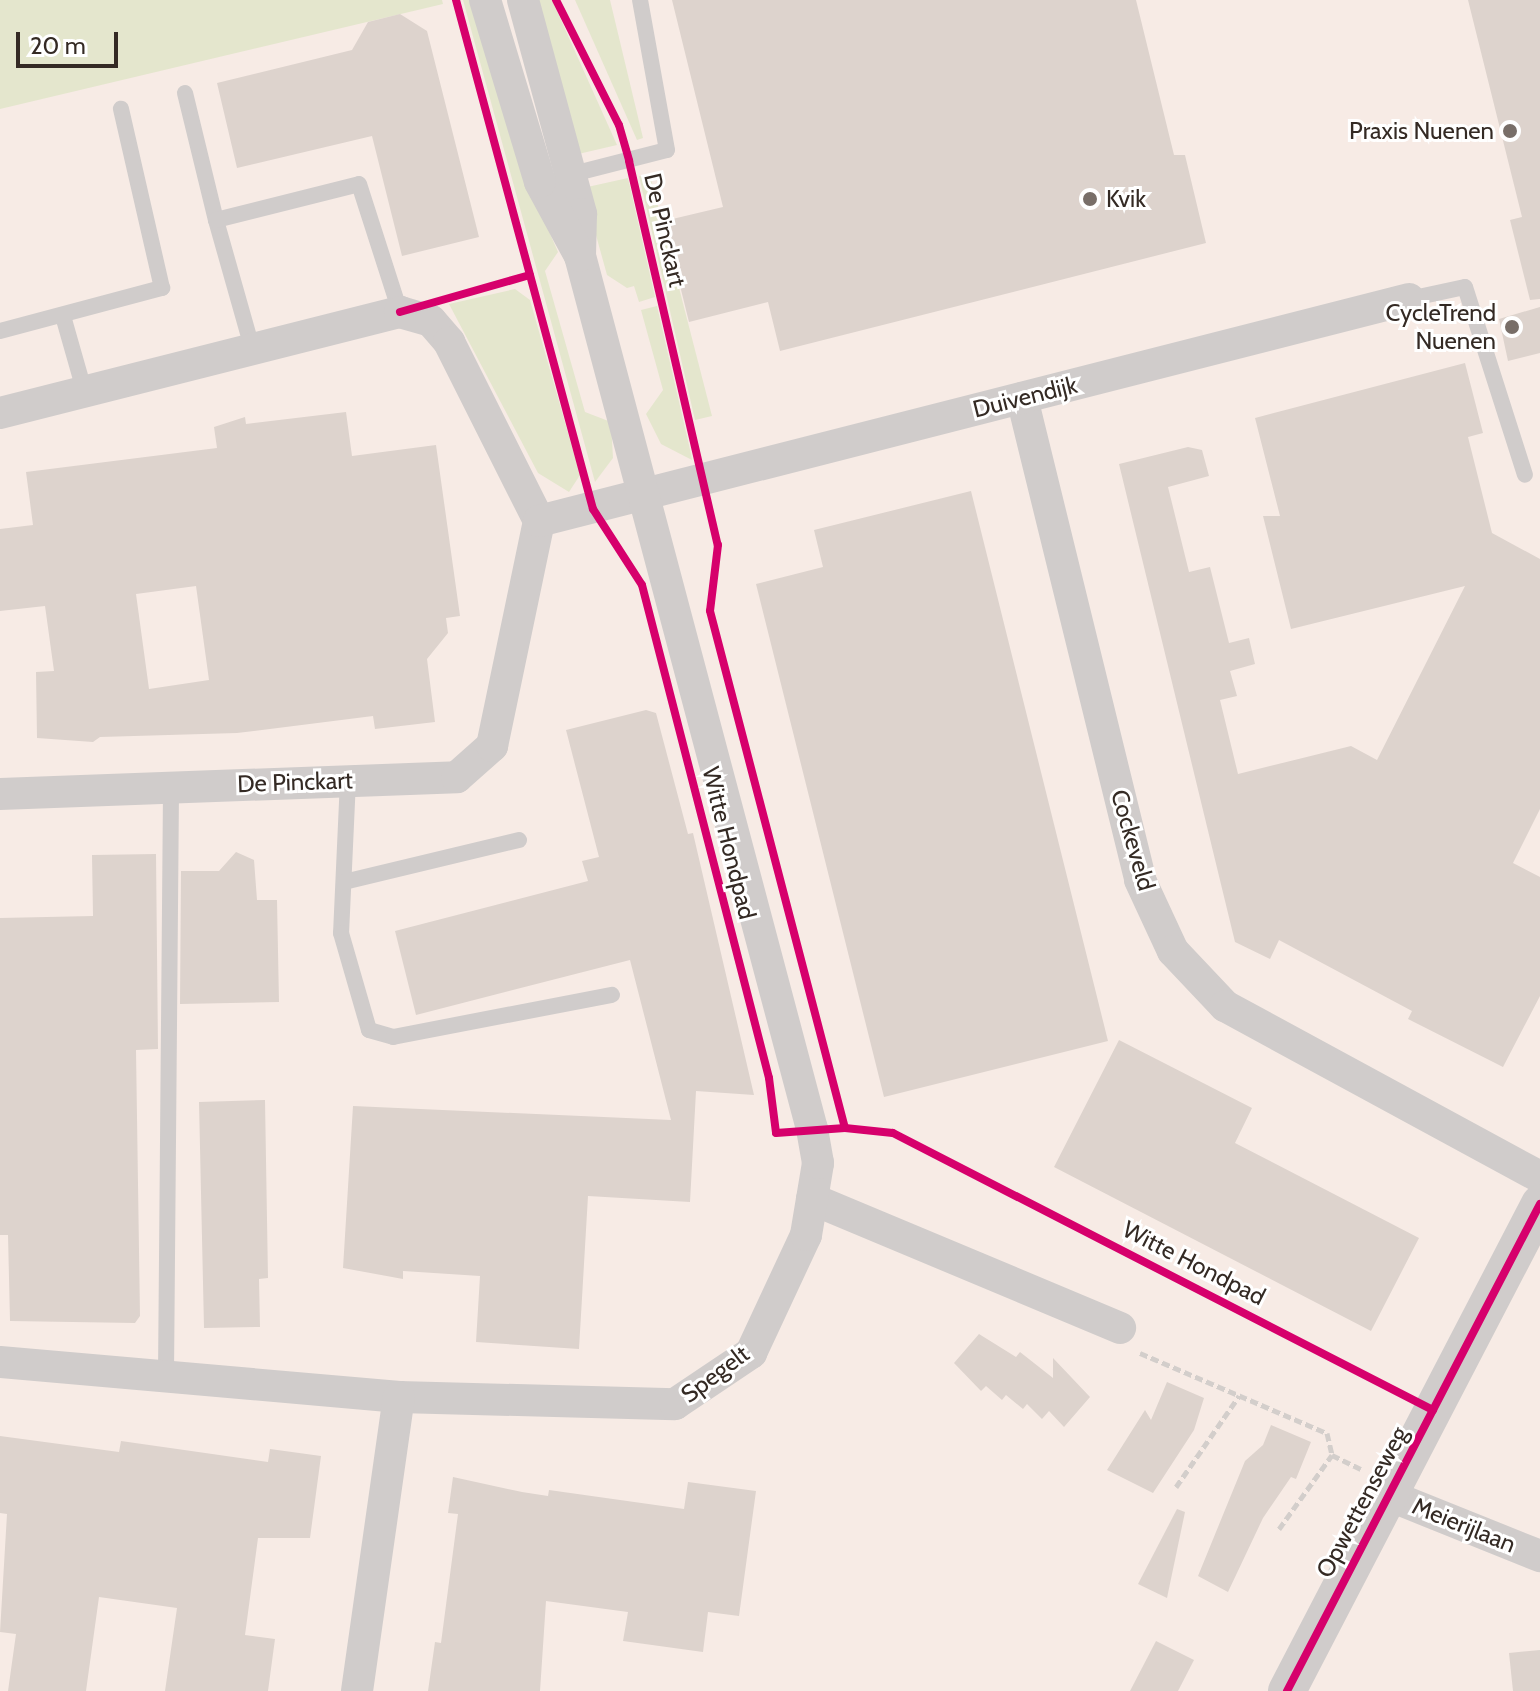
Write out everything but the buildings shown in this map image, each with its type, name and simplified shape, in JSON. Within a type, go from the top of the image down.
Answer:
[{"type":"street","points":[[0,413],[400,312],[431,321],[449,342],[539,521],[641,496],[580,256],[556,178],[485,0]]},
{"type":"street","points":[[523,0],[556,178]]},
{"type":"street","name":"Duivendijk","points":[[641,496],[1409,299]]},
{"type":"street","name":"Cockeveld","points":[[1022,398],[1140,880],[1173,951],[1225,1006],[1540,1177]]},
{"type":"street","name":"Witte Hondpad","points":[[641,496],[812,1129]]},
{"type":"street","name":"De Pinckart","points":[[0,794],[457,777],[492,746],[539,521]]},
{"type":"street","name":"Spegelt","points":[[0,1362],[399,1397],[675,1404],[751,1353],[806,1235],[818,1163],[812,1129]]},
{"type":"street","points":[[812,1199],[1120,1328]]},
{"type":"street","name":"Opwettenseweg","points":[[1287,1691],[1540,1204]]},
{"type":"street","points":[[357,1691],[399,1397]]},
{"type":"street","name":"Meierijlaan","points":[[1388,1495],[1540,1556]]},
{"type":"lane","points":[[556,178],[667,150],[640,0]]},
{"type":"lane","points":[[185,93],[253,351]]},
{"type":"lane","points":[[0,331],[162,288],[121,109]]},
{"type":"lane","points":[[216,220],[359,184],[400,312]]},
{"type":"lane","points":[[1409,299],[1465,287],[1525,475]]},
{"type":"lane","points":[[63,316],[85,393]]},
{"type":"lane","points":[[348,780],[341,933],[369,1030],[393,1037],[612,995]]},
{"type":"lane","points":[[166,1375],[171,786]]},
{"type":"lane","points":[[344,882],[519,840]]},
{"type":"path","points":[[1120,1328],[1123,1346],[1327,1433],[1332,1455],[1279,1529]]},
{"type":"path","points":[[1176,1487],[1239,1396]]},
{"type":"path","points":[[1332,1455],[1369,1474],[1388,1495]]},
{"type":"green space","points":[[0,0],[442,0],[443,4],[0,109]]},
{"type":"green space","points":[[463,0],[474,0],[523,172],[558,252],[545,271],[585,412],[611,422],[613,458],[595,482]]},
{"type":"green space","points":[[532,0],[552,0],[617,145],[574,155]]},
{"type":"green space","points":[[575,0],[610,0],[643,138],[637,140]]},
{"type":"green space","points":[[639,176],[651,179],[712,416],[695,420]]},
{"type":"green space","points":[[628,178],[655,297],[639,302],[634,286],[627,288],[607,275],[583,188]]},
{"type":"green space","points":[[515,289],[530,300],[580,475],[569,492],[538,473],[449,304]]},
{"type":"green space","points":[[657,306],[692,460],[661,444],[646,414],[663,390],[641,310]]},
{"type":"cycle path","points":[[456,0],[593,509],[642,585],[769,1078],[776,1133],[845,1128],[893,1133],[1433,1410]]},
{"type":"cycle path","points":[[556,0],[619,125],[629,161],[718,545],[710,611],[845,1128]]},
{"type":"cycle path","points":[[400,312],[530,275]]},
{"type":"cycle path","points":[[1287,1691],[1540,1204]]},
{"type":"place","name":"Praxis Nuenen","points":[[1510,131]]},
{"type":"place","name":"Kvik","points":[[1090,199]]},
{"type":"place","name":"CycleTrend Nuenen","points":[[1512,327]]}]
